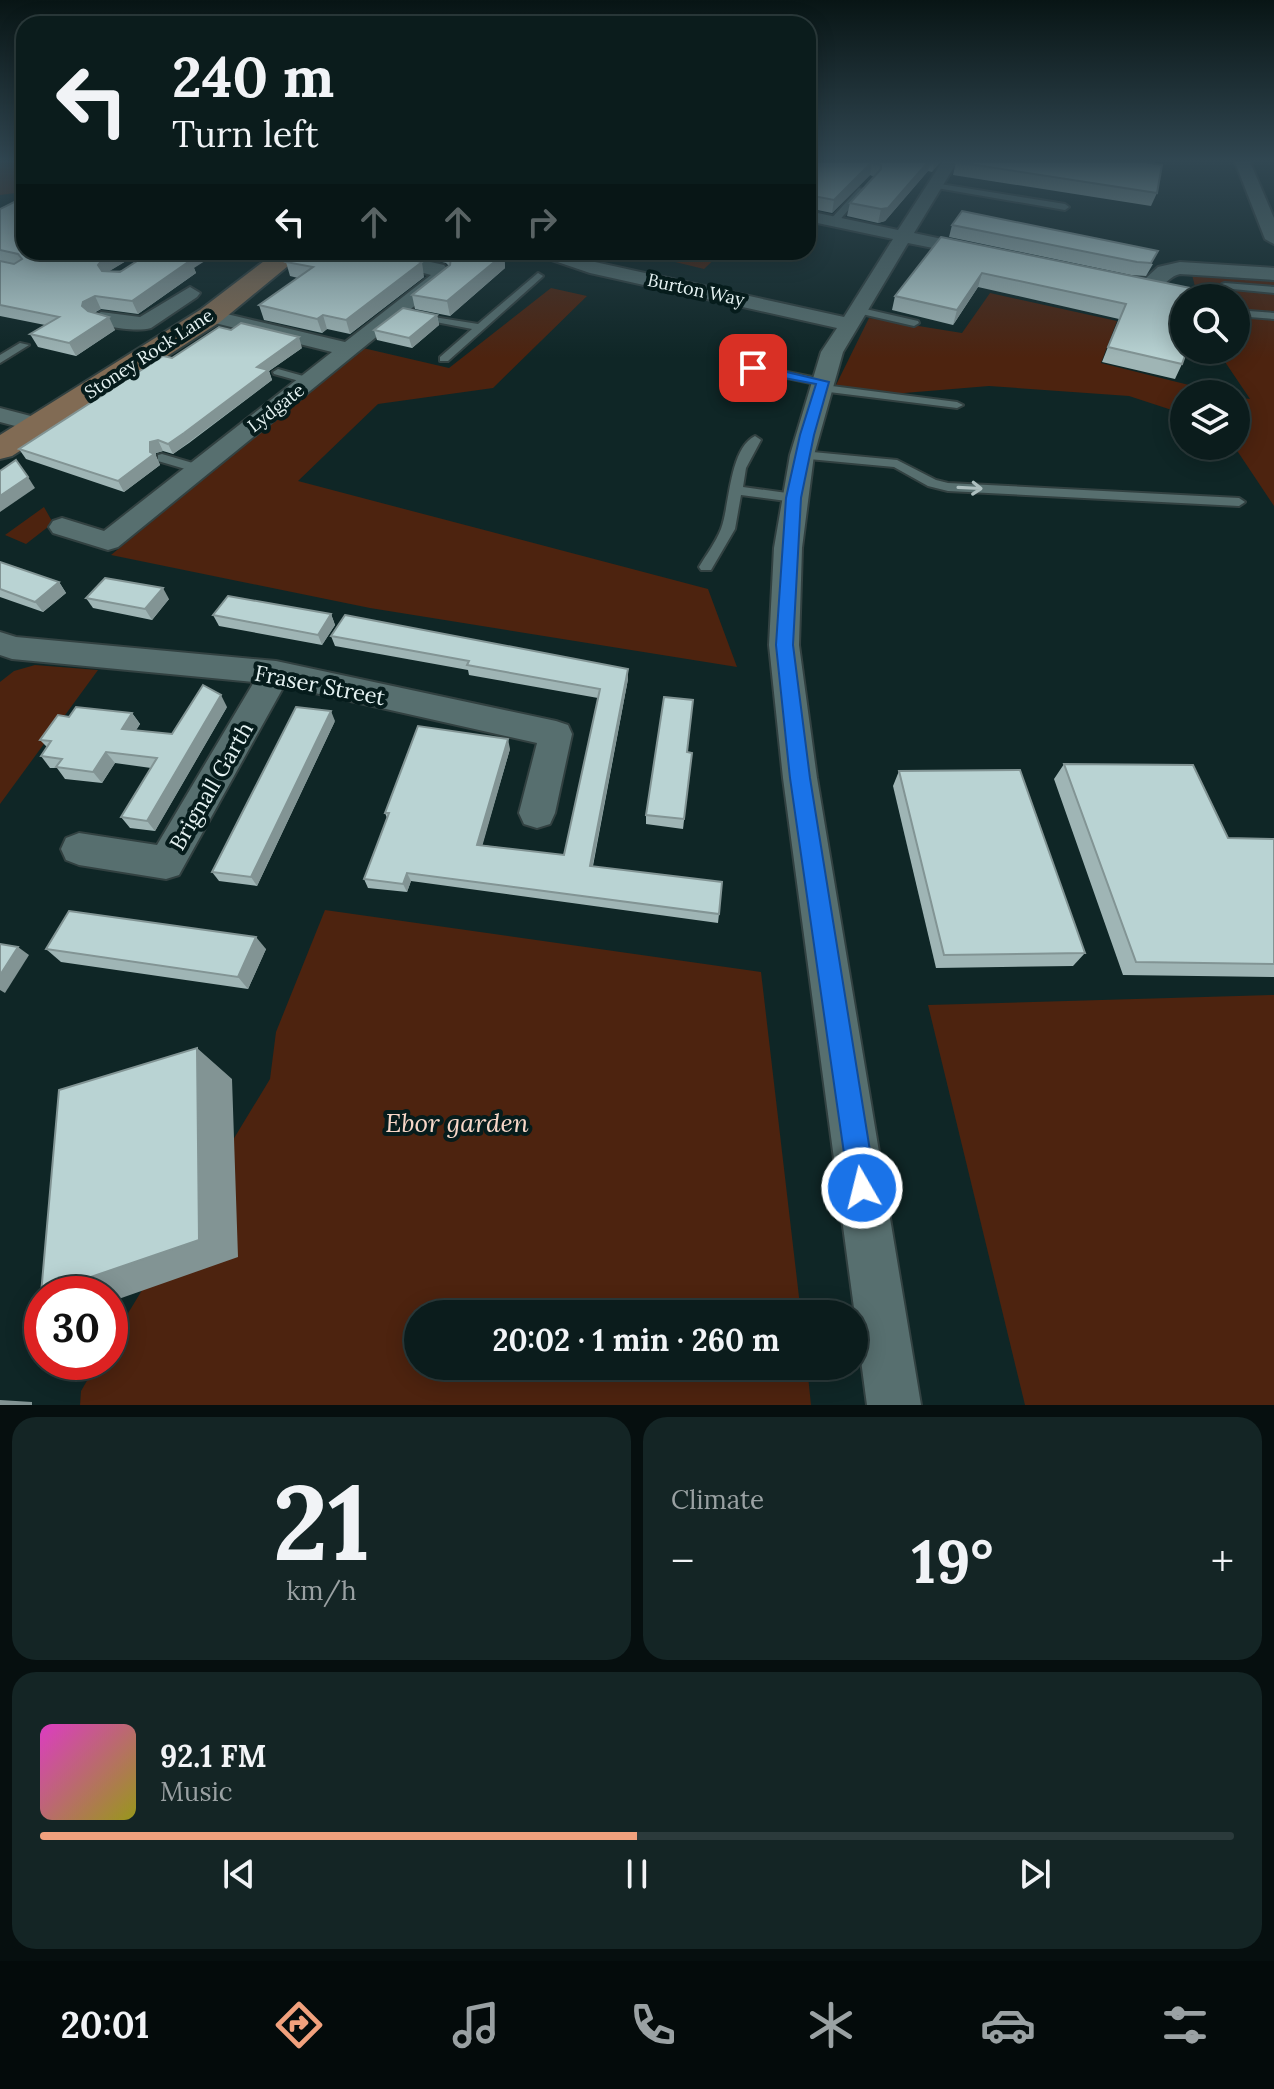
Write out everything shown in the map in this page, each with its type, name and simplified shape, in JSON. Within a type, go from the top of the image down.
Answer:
[{"type":"street","points":[[859,228],[997,256]]},
{"type":"street","points":[[894,1405],[800,778],[784,645],[794,498],[802,455],[822,385],[832,352],[909,228]]},
{"type":"street","name":"Stoney Rock Lane","points":[[0,449],[210,316],[282,260]]},
{"type":"street","name":"Lydgate","points":[[62,527],[108,541],[440,277],[441,272],[404,260]]},
{"type":"street","name":"Burton Way","points":[[569,260],[590,267],[852,317]]},
{"type":"street","points":[[1102,277],[1157,287],[1165,271],[1190,268],[1222,278],[1274,274]]},
{"type":"street","points":[[101,318],[144,324],[190,293]]},
{"type":"street","points":[[210,316],[350,350]]},
{"type":"street","points":[[0,415],[38,425]]},
{"type":"street","name":"Fraser Street","points":[[4,651],[276,673],[556,734],[537,813]]},
{"type":"street","name":"Brignall Garth","points":[[79,849],[166,863],[276,673]]},
{"type":"lane","points":[[444,359],[538,276]]},
{"type":"lane","points":[[1222,278],[1274,290]]},
{"type":"lane","points":[[1222,278],[1224,284]]},
{"type":"lane","points":[[398,312],[479,327]]},
{"type":"lane","points":[[1250,314],[1274,316]]},
{"type":"lane","points":[[852,317],[914,323]]},
{"type":"lane","points":[[0,360],[24,345]]},
{"type":"lane","points":[[753,368],[822,385],[957,405]]},
{"type":"lane","points":[[278,372],[310,381]]},
{"type":"lane","points":[[706,567],[728,529],[740,468],[755,440]]},
{"type":"lane","points":[[802,455],[897,464],[932,483],[948,487],[1239,502]]},
{"type":"lane","points":[[162,458],[199,469]]},
{"type":"lane","points":[[736,490],[794,498]]},
{"type":"green space","points":[[667,260],[714,260],[704,269]]},
{"type":"green space","points":[[1192,275],[1274,281],[1274,506],[1243,460],[1250,460],[1250,380],[1237,380],[1226,364],[1250,364],[1250,284],[1194,284]]},
{"type":"green space","points":[[551,288],[587,296],[493,388],[378,404],[298,481],[708,589],[737,667],[370,608],[111,555],[363,348],[449,368]]},
{"type":"green space","points":[[990,293],[1117,321],[1101,363],[1170,380],[1170,409],[1129,396],[989,386],[880,395],[836,385],[869,318],[962,333]]},
{"type":"green space","points":[[44,507],[53,523],[26,544],[5,535]]},
{"type":"green space","points":[[35,665],[98,670],[0,804],[0,682],[14,671]]},
{"type":"green space","name":"Ebor garden","points":[[325,910],[761,972],[799,1300],[404,1300],[404,1380],[808,1380],[811,1405],[80,1405],[81,1391],[87,1380],[128,1380],[128,1313],[270,1079],[276,1032]]},
{"type":"green space","points":[[1274,995],[1274,1405],[1025,1405],[928,1005]]},
{"type":"building","points":[[0,228],[16,228],[16,254],[0,250]]},
{"type":"building","points":[[965,228],[1043,228],[1158,251],[1151,263]]},
{"type":"building","points":[[941,237],[1171,284],[1170,361],[1108,347],[1126,304],[982,273],[957,310],[895,296]]},
{"type":"building","points":[[20,260],[102,260],[98,265],[102,271],[120,272],[139,260],[191,260],[132,301],[95,296],[83,302],[82,306],[88,311],[109,317],[69,343],[30,334],[59,317],[0,305],[0,261],[14,264]]},
{"type":"building","points":[[451,260],[497,260],[447,301],[412,295],[450,265]]},
{"type":"building","points":[[286,262],[422,262],[346,320],[323,315],[317,319],[259,305],[313,267]]},
{"type":"building","points":[[403,308],[437,315],[409,338],[374,330]]},
{"type":"building","points":[[241,323],[299,337],[257,367],[268,370],[184,433],[168,444],[158,440],[150,442],[150,452],[154,454],[118,481],[19,449],[163,356],[172,358],[219,327],[231,330]]},
{"type":"building","points":[[16,460],[28,477],[0,496],[0,471]]},
{"type":"building","points":[[0,562],[59,582],[35,602],[0,589]]},
{"type":"building","points":[[105,578],[163,588],[145,609],[86,598]]},
{"type":"building","points":[[228,596],[331,614],[318,635],[213,615]]},
{"type":"building","points":[[345,615],[628,669],[590,866],[722,882],[719,914],[407,873],[403,884],[364,879],[418,726],[508,739],[477,845],[564,855],[600,689],[331,636]]},
{"type":"building","points":[[203,685],[221,695],[147,821],[121,817],[157,758],[106,752],[93,772],[56,767],[62,759],[41,756],[51,741],[40,740],[58,715],[69,717],[76,707],[132,713],[122,729],[172,734]]},
{"type":"building","points":[[664,697],[693,700],[687,752],[692,753],[684,819],[646,815]]},
{"type":"building","points":[[296,707],[331,711],[251,877],[212,872]]},
{"type":"building","points":[[1064,764],[1193,765],[1228,838],[1274,839],[1274,964],[1136,962]]},
{"type":"building","points":[[1020,770],[1085,953],[944,955],[899,771]]},
{"type":"building","points":[[69,911],[256,937],[238,977],[46,949]]},
{"type":"building","points":[[0,944],[18,947],[0,975]]},
{"type":"building","points":[[197,1048],[199,1240],[94,1276],[43,1276],[59,1090]]},
{"type":"route","points":[[753,368],[823,382],[807,435],[794,498],[788,548],[784,645],[800,778],[862,1188]]}]
